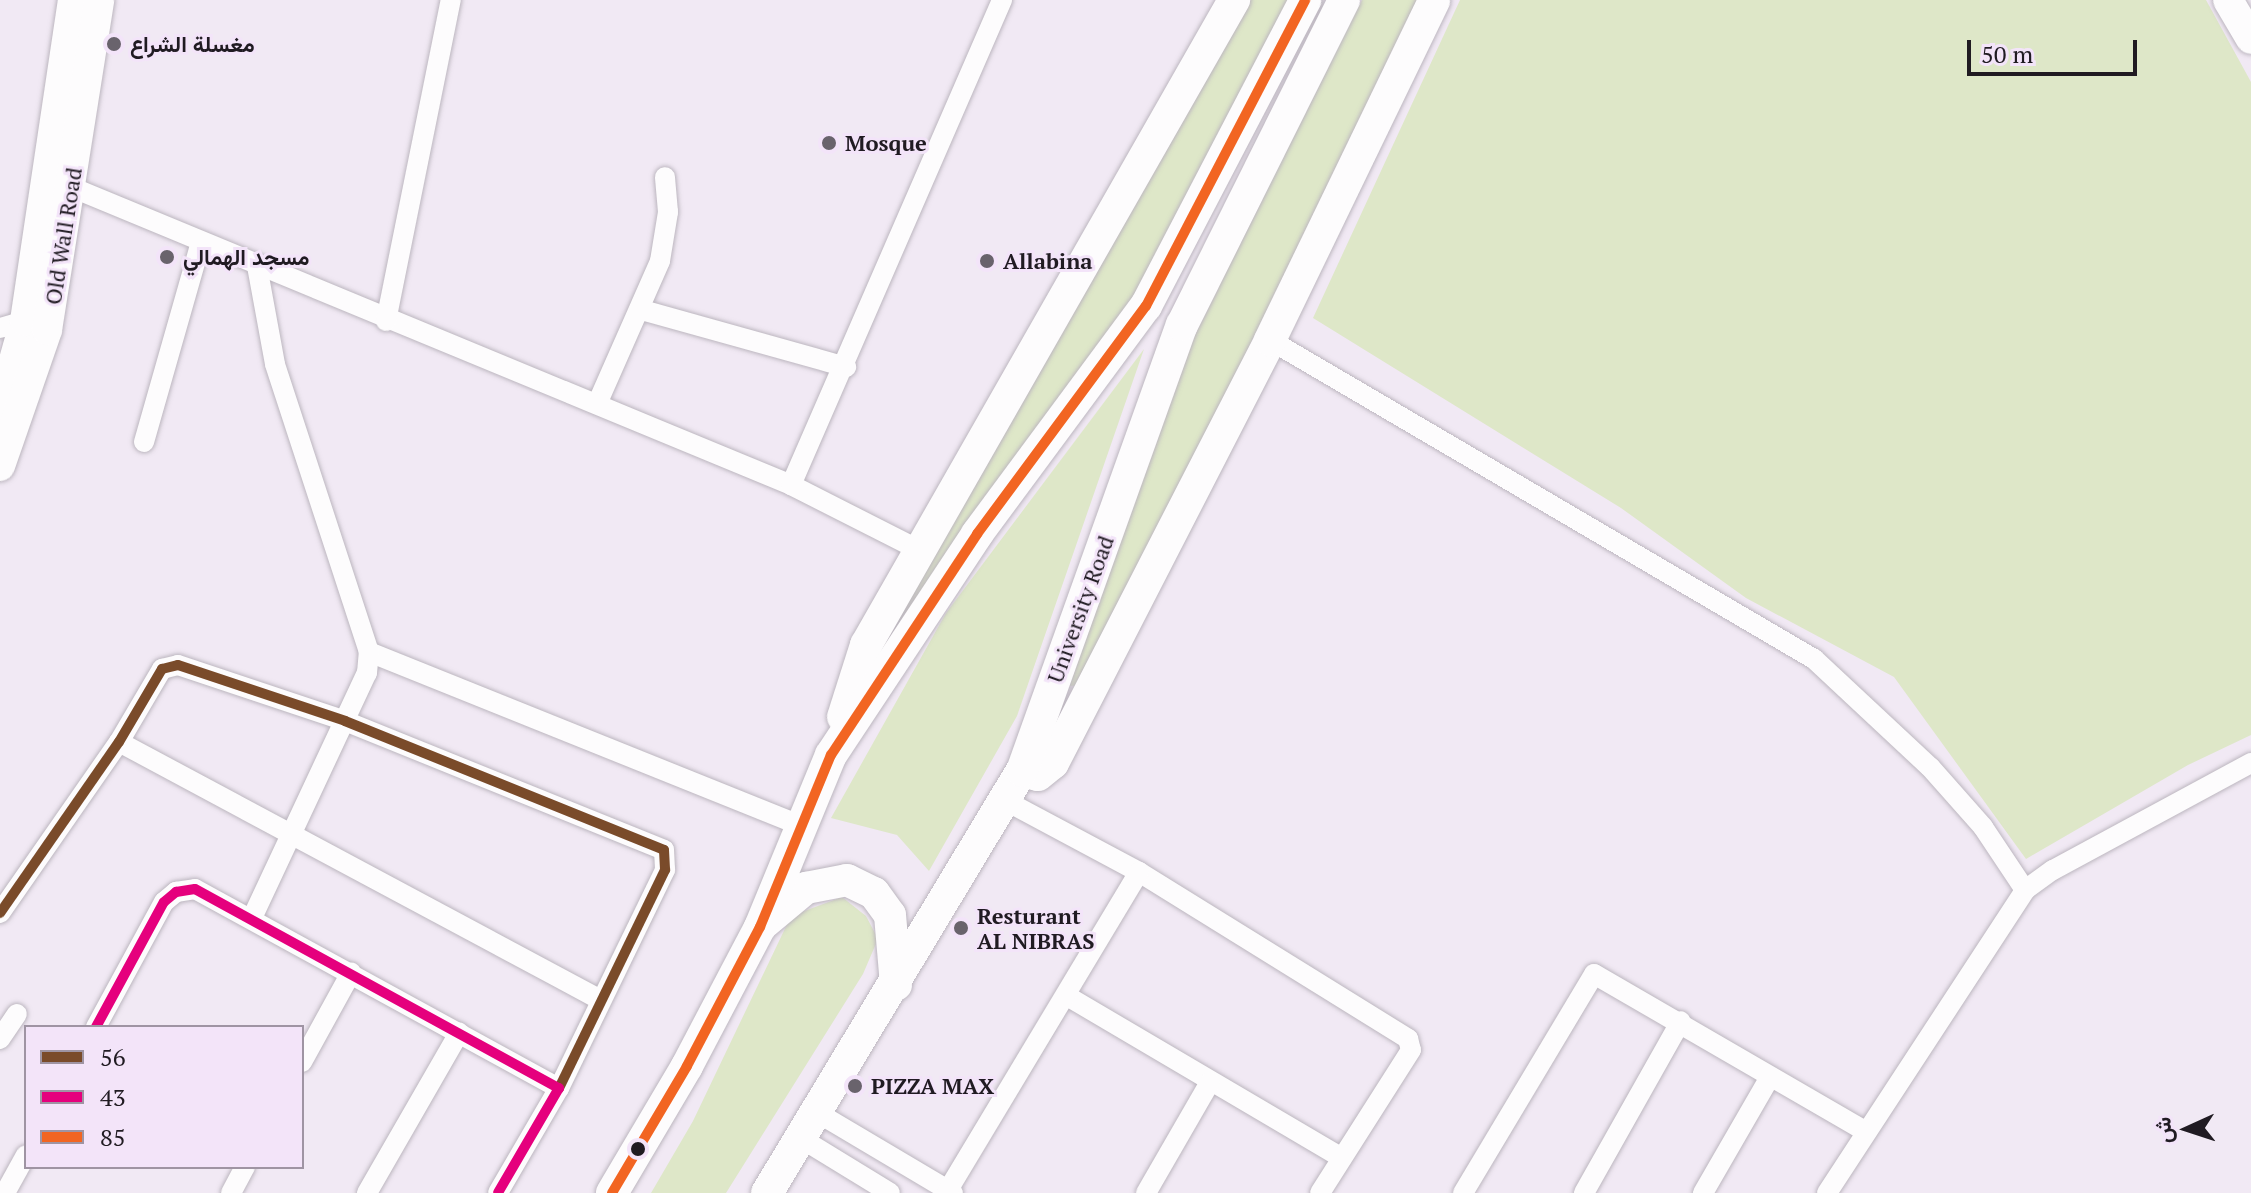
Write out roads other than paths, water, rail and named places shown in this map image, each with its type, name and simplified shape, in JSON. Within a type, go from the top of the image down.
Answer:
[{"type":"highway","points":[[612,1193],[673,1092],[760,927],[831,755],[866,645],[1234,0]]},
{"type":"highway","points":[[831,755],[977,534],[1146,306],[1305,0]]},
{"type":"highway","name":"University Road","points":[[767,1193],[896,985],[1022,771],[1182,325],[1344,0]]},
{"type":"highway","points":[[1022,771],[1038,775],[1053,763],[1270,340],[1434,0]]},
{"type":"highway","points":[[760,927],[806,888],[847,880],[874,893],[890,915],[896,985]]},
{"type":"main road","name":"Old Wall Road","points":[[0,410],[73,0]]},
{"type":"main road","name":"Old Wall Road","points":[[0,466],[47,330],[99,0]]},
{"type":"main road","points":[[2228,0],[2251,39]]},
{"type":"street","points":[[386,321],[451,0]]},
{"type":"street","points":[[791,485],[846,367],[1002,0]]},
{"type":"street","points":[[597,404],[642,310],[664,240],[665,177]]},
{"type":"street","points":[[71,187],[386,321],[791,485],[919,550]]},
{"type":"street","points":[[144,442],[201,242]]},
{"type":"street","points":[[252,918],[367,673],[369,652],[275,364],[257,266]]},
{"type":"street","points":[[642,310],[846,367]]},
{"type":"street","points":[[1270,340],[1814,659],[1930,767],[1983,827],[2025,890]]},
{"type":"street","points":[[369,652],[801,826]]},
{"type":"street","points":[[0,913],[119,742],[162,669],[172,664],[345,721],[664,850],[665,870],[599,999],[559,1088],[498,1193]]},
{"type":"street","points":[[119,742],[599,999]]},
{"type":"street","points":[[1827,1193],[1863,1130],[2025,890],[2251,763]]},
{"type":"street","points":[[1006,801],[1139,872],[1410,1042],[1411,1050],[1320,1193]]},
{"type":"street","points":[[810,1126],[950,1192],[1139,872]]},
{"type":"street","points":[[97,1025],[164,902],[176,892],[195,889],[559,1088]]},
{"type":"street","points":[[304,1058],[351,973]]},
{"type":"street","points":[[1463,1193],[1594,974],[1681,1021],[1863,1130]]},
{"type":"street","points":[[1067,996],[1342,1158]]},
{"type":"street","points":[[0,1039],[17,1014]]},
{"type":"street","points":[[1584,1193],[1681,1021]]},
{"type":"street","points":[[367,1193],[459,1033]]},
{"type":"street","points":[[1703,1193],[1770,1077]]},
{"type":"street","points":[[1146,1193],[1210,1082]]},
{"type":"street","points":[[810,1126],[890,1193]]},
{"type":"street","points":[[5,1193],[24,1159]]},
{"type":"street","points":[[231,1193],[244,1169]]},
{"type":"place","name":"مغسلة الشراع","points":[[114,44]]},
{"type":"place","name":"Mosque","points":[[829,143]]},
{"type":"place","name":"مسجد الهمالي","points":[[167,257]]},
{"type":"place","name":"Allabina","points":[[987,261]]},
{"type":"place","name":"Resturant AL NIBRAS","points":[[961,928]]},
{"type":"place","name":"PIZZA MAX","points":[[855,1086]]}]
